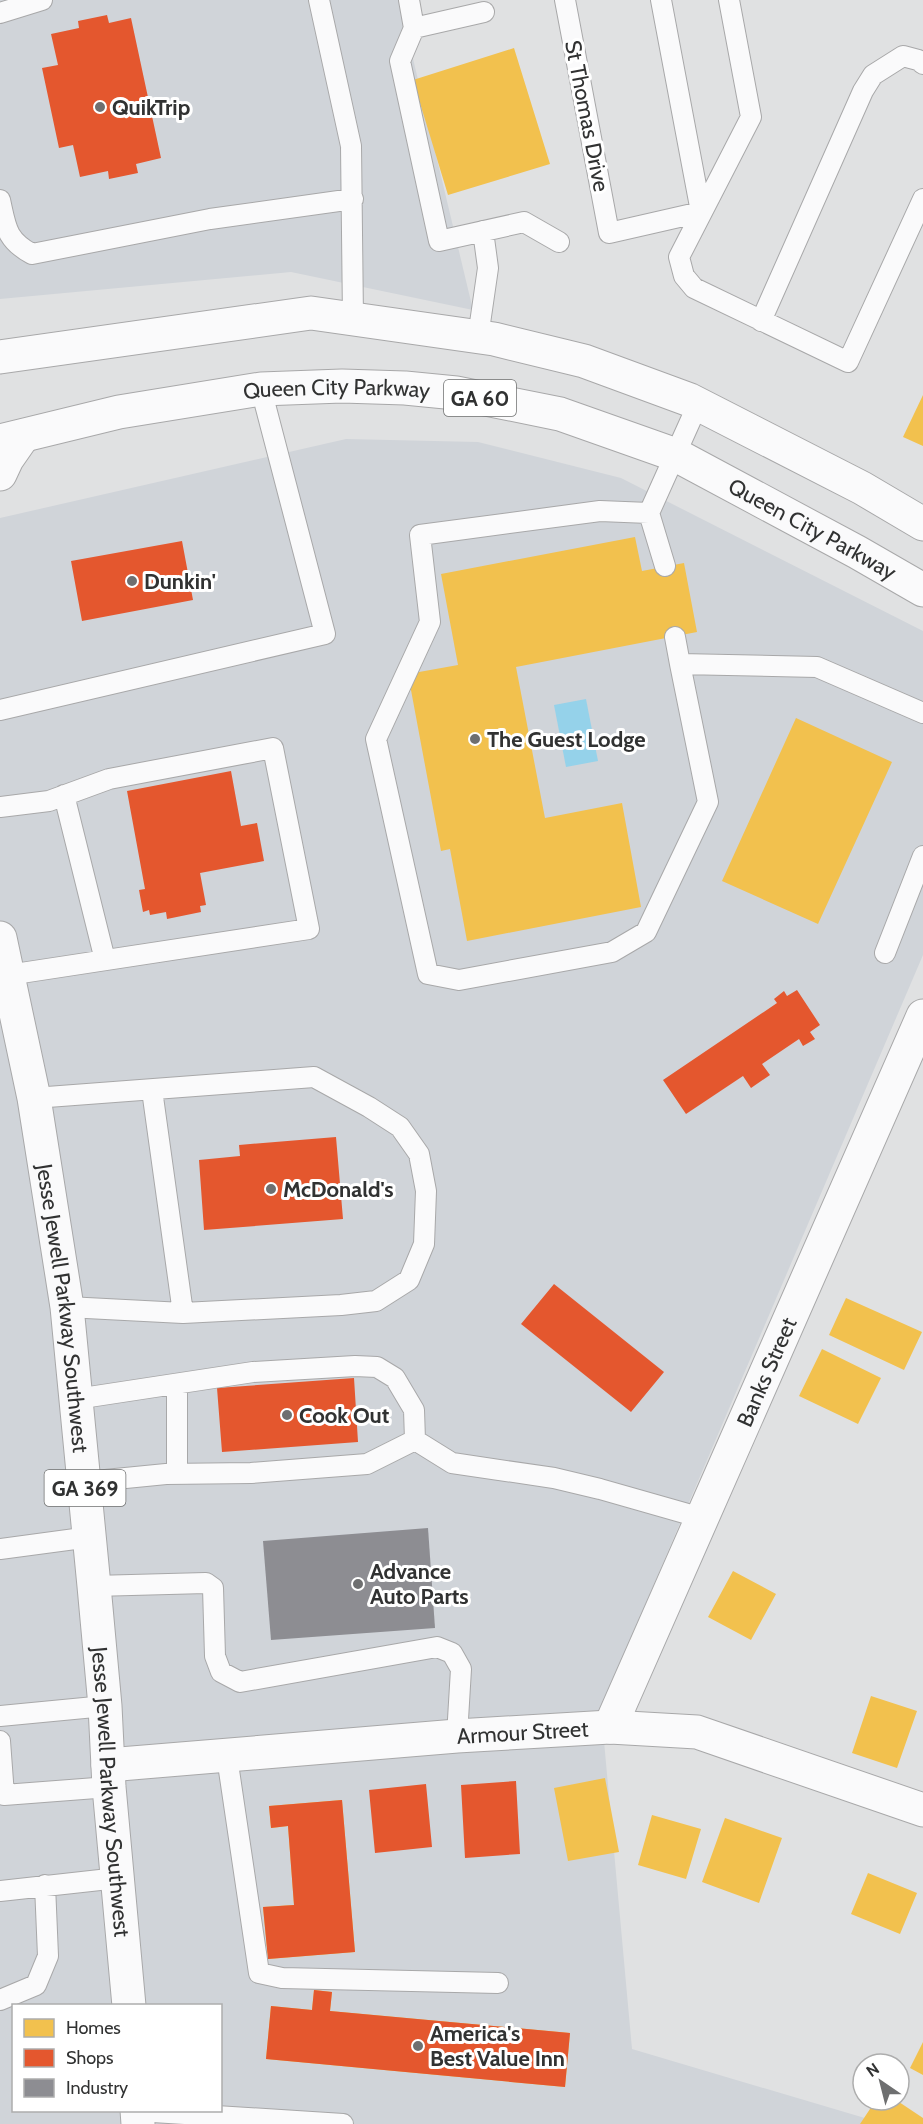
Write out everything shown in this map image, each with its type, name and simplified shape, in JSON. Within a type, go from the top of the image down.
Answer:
[{"type":"main road","points":[[0,357],[311,313],[478,337],[584,361],[698,404],[862,488],[923,524]]},
{"type":"main road","name":"Queen City Parkway","points":[[12,438],[119,412],[261,389],[342,386],[405,388],[456,393],[560,414],[676,455],[923,590]]},
{"type":"main road","points":[[0,474],[7,459],[12,438]]},
{"type":"main road","name":"Jesse Jewell Parkway Southwest","points":[[0,938],[34,1098],[67,1307],[105,1706],[129,2004]]},
{"type":"main road","name":"Banks Street","points":[[610,1727],[923,1016]]},
{"type":"main road","name":"Armour Street","points":[[109,1776],[227,1756],[457,1736],[610,1727],[697,1732],[923,1810]]},
{"type":"lane","points":[[0,13],[42,0]]},
{"type":"lane","points":[[319,0],[351,146],[353,319]]},
{"type":"lane","points":[[409,0],[414,28],[400,61],[439,241],[524,222],[559,242]]},
{"type":"lane","name":"St Thomas Drive","points":[[565,0],[609,233],[701,212]]},
{"type":"lane","points":[[661,0],[701,212]]},
{"type":"lane","points":[[729,0],[751,117],[679,257],[684,276],[694,288],[848,362],[923,199]]},
{"type":"lane","points":[[414,28],[484,12]]},
{"type":"lane","points":[[761,321],[863,91],[873,75],[903,56],[918,60],[923,64]]},
{"type":"lane","points":[[0,200],[6,227],[17,246],[32,254],[210,219],[353,199]]},
{"type":"lane","points":[[478,337],[488,268],[483,231]]},
{"type":"lane","points":[[0,710],[325,634],[261,389]]},
{"type":"lane","points":[[665,566],[649,513],[698,404]]},
{"type":"lane","points":[[649,513],[600,511],[420,535],[430,622],[376,739],[428,974],[459,980],[612,952],[646,932],[708,802],[675,637]]},
{"type":"lane","points":[[680,663],[817,667],[923,713]]},
{"type":"lane","points":[[0,807],[49,801],[109,779],[273,748],[309,928],[8,975]]},
{"type":"lane","points":[[64,795],[105,960]]},
{"type":"lane","points":[[885,953],[923,856]]},
{"type":"lane","points":[[34,1098],[314,1077],[400,1127],[419,1154],[426,1191],[424,1244],[409,1280],[376,1300],[341,1305],[183,1313],[67,1307]]},
{"type":"lane","points":[[152,1090],[183,1313]]},
{"type":"lane","points":[[76,1400],[253,1372],[355,1366],[377,1367],[395,1378],[414,1410],[415,1440]]},
{"type":"lane","points":[[177,1384],[177,1474]]},
{"type":"lane","points":[[415,1440],[452,1463],[554,1478],[702,1518]]},
{"type":"lane","points":[[85,1482],[177,1474],[251,1473],[367,1464],[415,1440]]},
{"type":"lane","points":[[0,1549],[90,1537]]},
{"type":"lane","points":[[94,1586],[206,1583],[213,1588],[215,1656],[222,1672],[240,1682],[437,1647],[452,1653],[461,1669],[457,1736]]},
{"type":"lane","points":[[0,1716],[105,1706]]},
{"type":"lane","points":[[0,1741],[2,1796],[109,1776]]},
{"type":"lane","points":[[227,1756],[259,1973],[282,1978],[498,1983]]},
{"type":"lane","points":[[0,1891],[118,1878]]},
{"type":"lane","points":[[0,2000],[36,1985],[48,1956],[45,1885]]},
{"type":"lane","points":[[153,2112],[344,2124]]},
{"type":"shaded area","points":[[0,0],[399,0],[473,310],[291,272],[0,299]]},
{"type":"shaded area","points":[[346,439],[478,442],[621,478],[923,631],[923,955],[601,1708],[632,2049],[885,2124],[0,2124],[0,518]]},
{"type":"water","points":[[586,699],[598,761],[566,767],[554,705]]},
{"type":"building: Homes","points":[[514,48],[550,164],[448,195],[413,80]]},
{"type":"building: Homes","points":[[923,395],[923,446],[903,437]]},
{"type":"building: Homes","name":"The Guest Lodge","points":[[635,537],[642,571],[684,563],[697,632],[516,667],[545,818],[622,803],[641,907],[467,941],[450,849],[441,851],[408,674],[458,665],[441,574]]},
{"type":"building: Homes","points":[[796,718],[892,762],[818,924],[722,881]]},
{"type":"building: Homes","points":[[846,1298],[922,1332],[904,1370],[829,1335]]},
{"type":"building: Homes","points":[[822,1349],[881,1378],[858,1424],[799,1396]]},
{"type":"building: Homes","points":[[733,1571],[776,1594],[751,1640],[708,1617]]},
{"type":"building: Homes","points":[[871,1696],[917,1711],[897,1768],[852,1753]]},
{"type":"building: Homes","points":[[605,1778],[619,1852],[568,1861],[554,1788]]},
{"type":"building: Homes","points":[[342,1800],[355,1952],[268,1959],[263,1907],[294,1905],[288,1826],[271,1828],[269,1806]]},
{"type":"building: Homes","points":[[652,1815],[701,1829],[686,1879],[638,1865]]},
{"type":"building: Homes","points":[[725,1818],[782,1838],[759,1903],[702,1882]]},
{"type":"building: Homes","points":[[868,1873],[917,1893],[900,1934],[851,1914]]},
{"type":"building: Homes","name":"America's Best Value Inn","points":[[314,1990],[332,1992],[330,2011],[570,2033],[565,2087],[266,2059],[271,2006],[312,2010]]},
{"type":"building: Homes","points":[[923,2042],[923,2075],[911,2069]]},
{"type":"building: Homes","points":[[911,2110],[923,2118],[923,2124],[860,2124],[868,2112],[911,2112]]},
{"type":"building: Shops","name":"QuikTrip","points":[[107,15],[109,23],[131,18],[161,158],[136,164],[138,173],[109,179],[108,171],[80,177],[73,145],[59,148],[42,68],[58,65],[51,34],[79,28],[78,21]]},
{"type":"building: Shops","name":"Dunkin'","points":[[182,541],[193,600],[82,621],[71,561]]},
{"type":"building: Shops","points":[[231,771],[241,826],[257,823],[264,861],[200,873],[206,905],[200,906],[201,912],[167,919],[166,912],[150,915],[149,910],[143,912],[139,890],[145,889],[127,791]]},
{"type":"building: Shops","points":[[797,990],[820,1025],[810,1032],[815,1039],[803,1046],[799,1039],[762,1064],[770,1075],[751,1088],[743,1076],[686,1114],[663,1080],[777,1003],[774,999],[784,991],[787,996]]},
{"type":"building: Shops","name":"McDonald's","points":[[336,1137],[343,1219],[204,1230],[199,1160],[240,1156],[239,1145]]},
{"type":"building: Shops","points":[[554,1284],[664,1372],[631,1412],[521,1324]]},
{"type":"building: Shops","name":"Cook Out","points":[[354,1378],[358,1442],[222,1452],[217,1388]]},
{"type":"building: Shops","points":[[516,1781],[520,1854],[465,1858],[461,1785]]},
{"type":"building: Shops","points":[[426,1784],[432,1847],[375,1853],[369,1790]]},
{"type":"building: Shops","points":[[342,1800],[355,1952],[268,1959],[263,1907],[294,1905],[288,1826],[271,1828],[269,1806]]},
{"type":"building: Shops","name":"America's Best Value Inn","points":[[314,1990],[332,1992],[330,2011],[570,2033],[565,2087],[266,2059],[271,2006],[312,2010]]},
{"type":"building: Industry","points":[[428,1528],[435,1628],[271,1640],[263,1541]]},
{"type":"place","name":"QuikTrip","points":[[100,107]]},
{"type":"place","name":"Dunkin'","points":[[132,581]]},
{"type":"place","name":"The Guest Lodge","points":[[475,739]]},
{"type":"place","name":"McDonald's","points":[[271,1189]]},
{"type":"place","name":"Cook Out","points":[[287,1415]]},
{"type":"place","name":"Advance Auto Parts","points":[[358,1584]]},
{"type":"place","name":"America's Best Value Inn","points":[[418,2046]]}]
